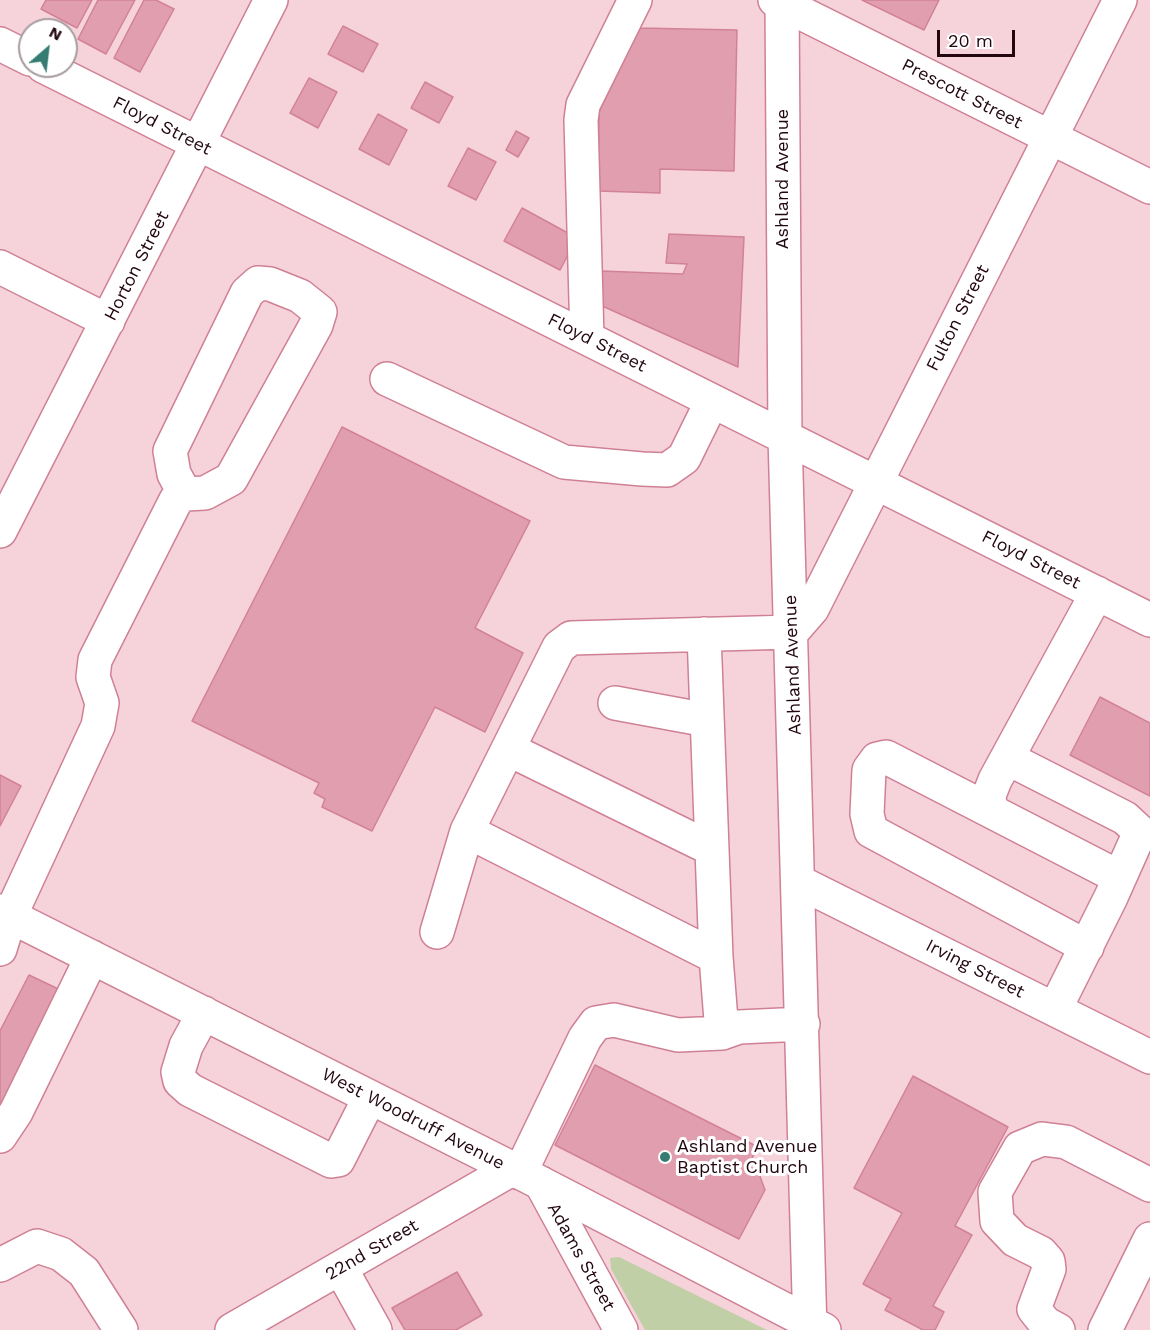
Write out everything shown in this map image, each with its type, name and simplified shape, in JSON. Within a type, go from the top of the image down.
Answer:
[{"type":"street","name":"Horton Street","points":[[0,531],[10,488],[108,321],[272,0]]},
{"type":"street","points":[[587,338],[581,120],[583,105],[635,0]]},
{"type":"street","name":"Fulton Street","points":[[792,632],[812,609],[1120,0]]},
{"type":"street","name":"Prescott Street","points":[[780,1],[1150,187]]},
{"type":"street","name":"Ashland Avenue","points":[[780,1],[785,437],[815,1328]]},
{"type":"street","points":[[0,44],[18,53]]},
{"type":"street","name":"Floyd Street","points":[[67,78],[1150,620]]},
{"type":"street","points":[[0,267],[108,321]]},
{"type":"street","points":[[0,949],[5,913],[98,726],[102,703],[93,677],[95,660],[176,500],[185,494],[206,493],[231,479],[316,325],[320,312],[300,296],[270,284],[258,283],[247,293],[170,451],[174,474],[185,494]]},
{"type":"street","points":[[387,379],[564,462],[642,469],[667,470],[684,458],[712,401]]},
{"type":"street","points":[[993,812],[988,798],[1097,593]]},
{"type":"street","points":[[437,932],[467,831],[559,647],[571,638],[792,632]]},
{"type":"street","points":[[704,634],[716,957],[722,1033]]},
{"type":"street","points":[[615,703],[707,720]]},
{"type":"street","points":[[508,749],[712,849]]},
{"type":"street","points":[[1087,947],[871,831],[867,814],[869,770],[877,759],[886,757],[1109,872],[1117,882]]},
{"type":"street","points":[[1008,758],[1125,818],[1140,832],[1087,947],[1055,1009]]},
{"type":"street","points":[[467,831],[716,957]]},
{"type":"street","name":"Irving Street","points":[[799,882],[1150,1057]]},
{"type":"street","name":"West Woodruff Avenue","points":[[5,913],[524,1175],[815,1328]]},
{"type":"street","points":[[0,1136],[15,1112],[92,957]]},
{"type":"street","points":[[204,1013],[186,1046],[178,1072],[180,1081],[200,1095],[331,1161],[338,1160],[370,1097]]},
{"type":"street","points":[[524,1175],[585,1038],[596,1023],[614,1020],[678,1035],[722,1033],[739,1026],[803,1024]]},
{"type":"street","points":[[1058,1330],[1045,1323],[1034,1309],[1049,1269],[1048,1261],[1041,1253],[1014,1240],[997,1221],[995,1192],[1020,1148],[1042,1139],[1066,1142],[1150,1185]]},
{"type":"street","name":"22nd Street","points":[[232,1330],[340,1269],[524,1175]]},
{"type":"street","name":"Adams Street","points":[[524,1175],[618,1329]]},
{"type":"street","points":[[1105,1330],[1150,1239]]},
{"type":"street","points":[[0,1265],[37,1246],[61,1254],[84,1272],[121,1330]]},
{"type":"street","points":[[340,1269],[375,1330]]},
{"type":"green space","points":[[619,1257],[767,1330],[645,1330],[611,1269],[610,1258]]},
{"type":"building","points":[[46,0],[92,0],[78,26],[78,18],[58,18],[41,9]]},
{"type":"building","points":[[98,0],[135,0],[106,54],[78,39]]},
{"type":"building","points":[[144,0],[156,0],[174,9],[140,72],[114,58]]},
{"type":"building","points":[[862,0],[939,0],[924,30]]},
{"type":"building","points":[[343,26],[378,44],[363,72],[328,54]]},
{"type":"building","points":[[639,28],[737,30],[734,171],[660,169],[660,193],[598,191],[599,112]]},
{"type":"building","points":[[309,78],[337,92],[318,128],[290,113]]},
{"type":"building","points":[[425,82],[453,97],[439,123],[411,108]]},
{"type":"building","points":[[378,114],[407,130],[389,165],[359,149]]},
{"type":"building","points":[[516,131],[529,138],[518,157],[506,150]]},
{"type":"building","points":[[468,148],[496,162],[476,200],[448,186]]},
{"type":"building","points":[[522,208],[577,238],[560,270],[504,241]]},
{"type":"building","points":[[669,234],[744,237],[738,367],[600,305],[601,271],[683,274],[687,264],[666,263]]},
{"type":"building","points":[[342,427],[530,521],[475,628],[523,653],[485,732],[435,707],[372,831],[322,807],[325,799],[314,793],[319,783],[192,721]]},
{"type":"building","points":[[1100,697],[1150,723],[1150,796],[1070,755]]},
{"type":"building","points":[[0,775],[21,786],[0,826]]},
{"type":"building","points":[[29,975],[71,995],[0,1129],[0,1031]]},
{"type":"building","name":"Ashland Avenue Baptist Church","points":[[595,1065],[758,1147],[748,1166],[758,1171],[765,1190],[739,1239],[555,1145]]},
{"type":"building","points":[[913,1076],[1008,1127],[955,1226],[972,1235],[933,1306],[944,1312],[935,1330],[923,1330],[885,1310],[891,1299],[863,1284],[902,1213],[854,1188]]},
{"type":"building","points":[[457,1272],[482,1315],[456,1330],[405,1330],[392,1308]]},
{"type":"place","name":"Ashland Avenue Baptist Church","points":[[665,1157]]}]
